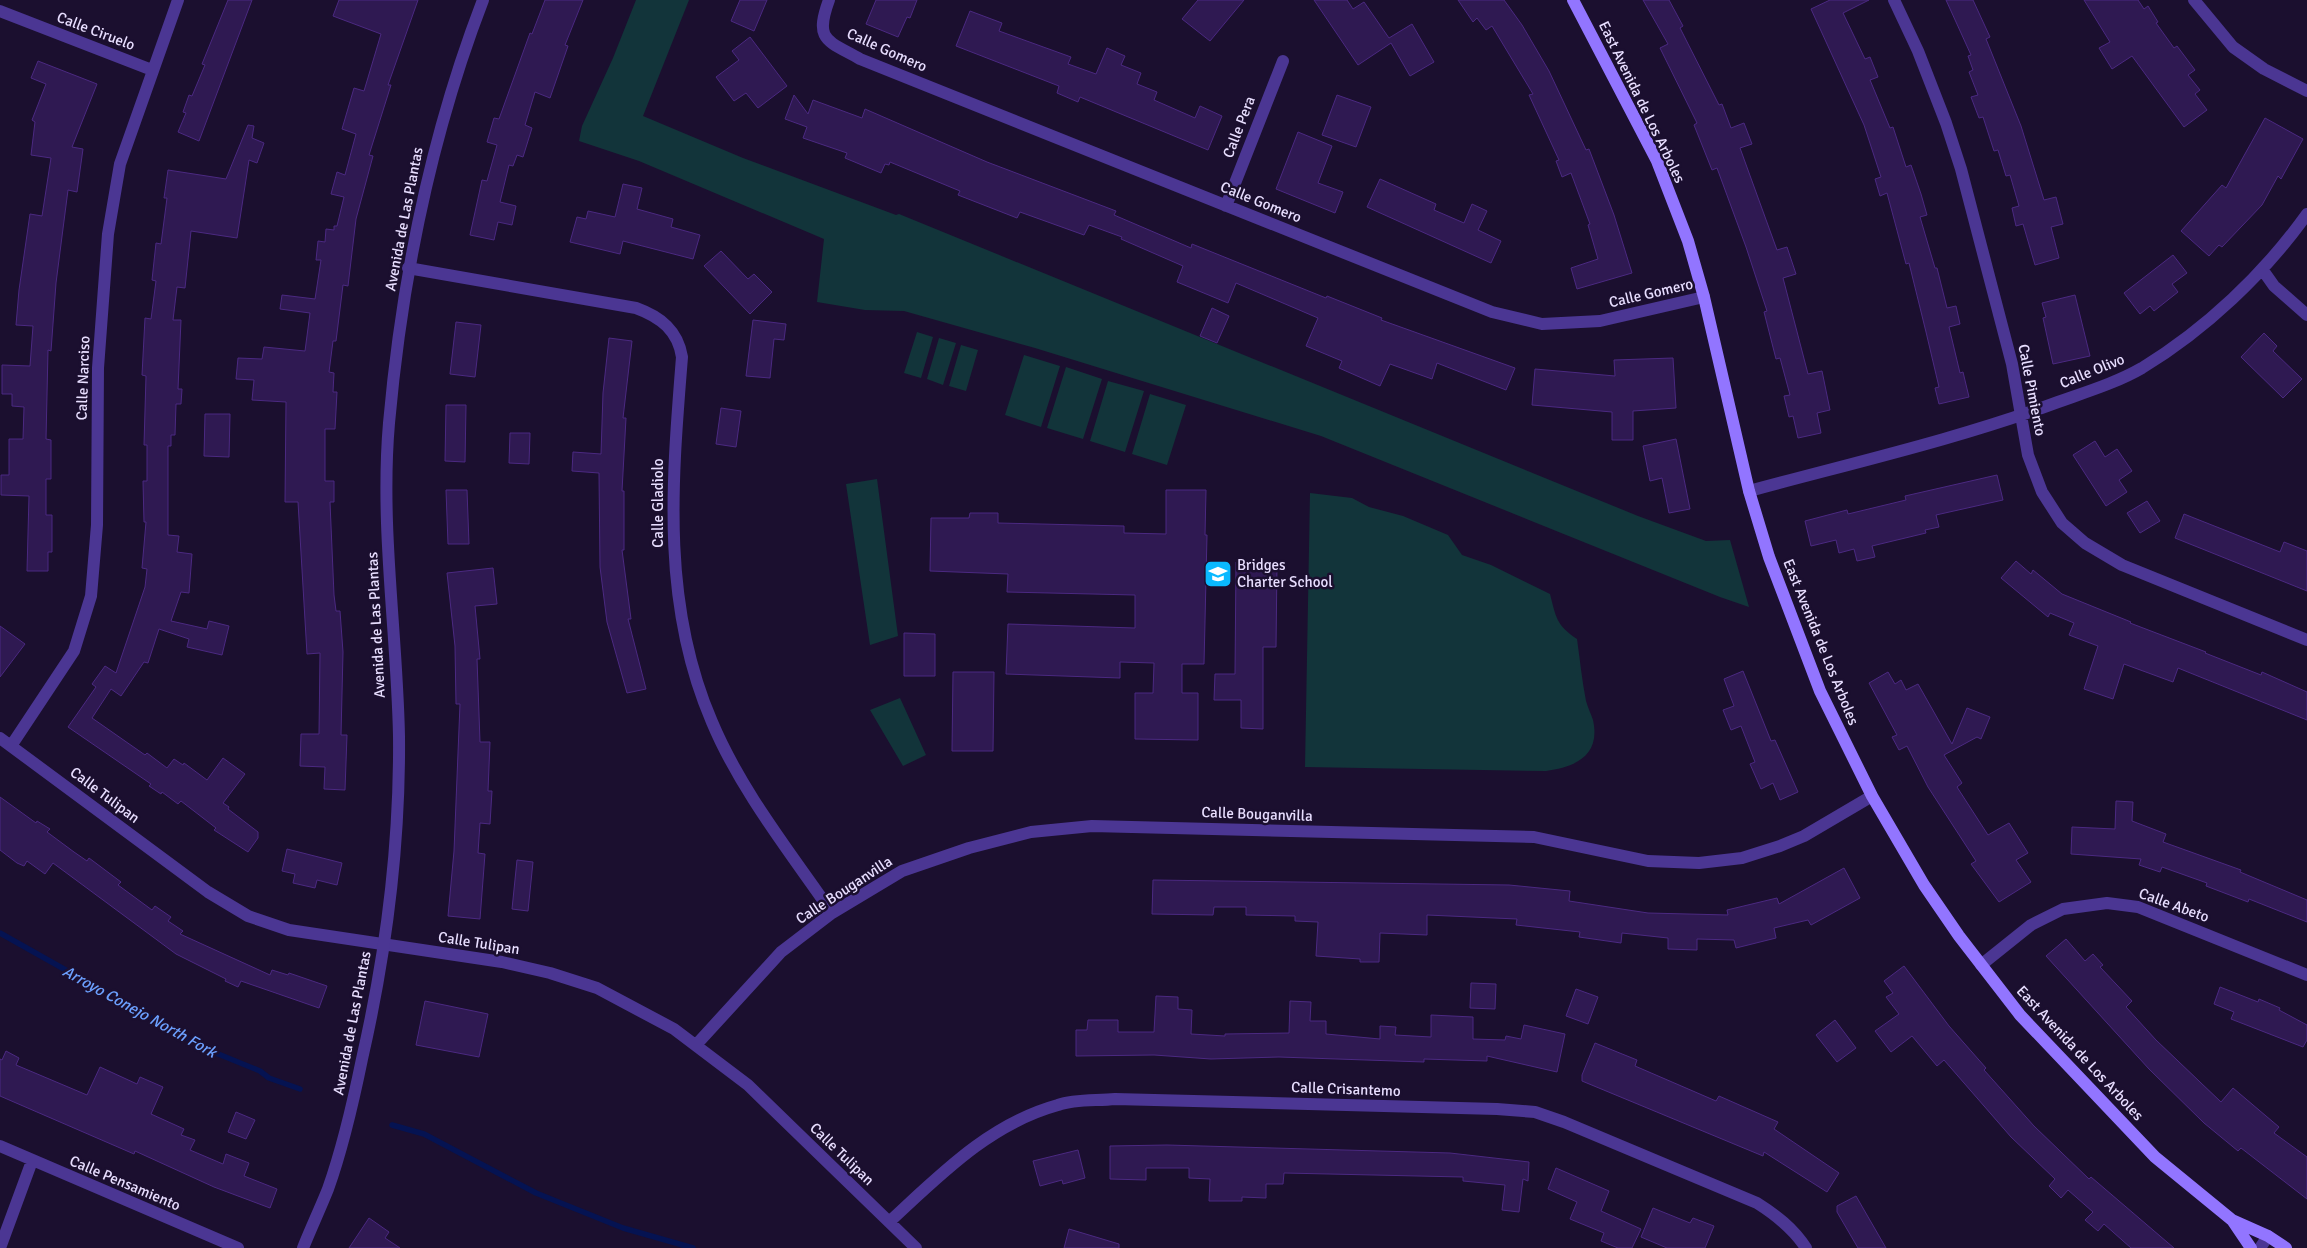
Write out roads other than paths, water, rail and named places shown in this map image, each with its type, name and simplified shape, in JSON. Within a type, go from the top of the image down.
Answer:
[{"type":"main road","name":"East Avenida de Los Arboles","points":[[1573,0],[1657,161],[1688,241],[1704,297],[1749,492],[1769,557],[1820,691],[1872,796],[1924,884],[1981,965],[2020,1016],[2155,1157],[2232,1220],[2268,1236],[2286,1248]]},
{"type":"main road","name":"East Avenida de Los Arboles","points":[[2232,1220],[2251,1248]]},
{"type":"street","name":"Calle Narciso","points":[[11,746],[74,651],[91,596],[97,534],[98,368],[108,234],[120,164],[178,0]]},
{"type":"street","name":"Avenida de Las Plantas","points":[[303,1248],[328,1189],[344,1140],[374,1004],[384,945],[394,851],[398,736],[387,530],[389,425],[408,268],[438,135],[460,60],[483,0]]},
{"type":"street","name":"Calle Gomero","points":[[829,0],[822,24],[824,34],[828,41],[860,59],[1492,312],[1542,324],[1600,321],[1704,297]]},
{"type":"street","name":"Calle Pimiento","points":[[1894,0],[1922,60],[1960,169],[2007,347],[2028,455],[2042,492],[2062,523],[2085,543],[2122,565],[2307,640]]},
{"type":"street","points":[[2194,0],[2233,47],[2264,69],[2307,91]]},
{"type":"street","name":"Calle Ciruelo","points":[[0,10],[152,70]]},
{"type":"street","name":"Calle Pera","points":[[1226,206],[1283,61]]},
{"type":"street","name":"Calle Olivo","points":[[1749,492],[2021,416],[2122,378],[2142,368],[2196,331],[2262,270],[2307,214]]},
{"type":"street","name":"Calle Gladiolo","points":[[408,268],[636,308],[650,313],[673,332],[680,344],[682,357],[675,450],[672,535],[677,592],[694,670],[712,721],[721,740],[760,808],[832,913]]},
{"type":"street","points":[[2262,270],[2274,286],[2307,315]]},
{"type":"street","name":"Calle Tulipan","points":[[0,738],[208,892],[248,916],[289,930],[502,962],[550,973],[598,988],[674,1029],[748,1085],[916,1248]]},
{"type":"street","name":"Calle Bouganvilla","points":[[696,1045],[781,952],[832,913],[902,871],[969,848],[1032,832],[1092,826],[1534,838],[1648,860],[1699,863],[1742,858],[1780,846],[1804,836],[1872,796]]},
{"type":"street","name":"Calle Abeto","points":[[1981,965],[2031,925],[2063,909],[2107,903],[2138,906],[2307,975]]},
{"type":"street","name":"Calle Crisantemo","points":[[889,1222],[960,1156],[1009,1123],[1059,1104],[1115,1099],[1497,1109],[1535,1112],[1564,1122],[1757,1203],[1779,1217],[1806,1248]]},
{"type":"street","name":"Calle Pensamiento","points":[[0,1146],[238,1248]]},
{"type":"street","points":[[0,1248],[32,1161]]},
{"type":"street","points":[[2260,1248],[2268,1236]]},
{"type":"waterway","name":"Arroyo Conejo North Fork","points":[[0,933],[206,1049],[260,1071],[269,1078],[300,1089]]},
{"type":"waterway","name":"Arroyo Conejo North Fork","points":[[392,1125],[424,1134],[536,1193],[623,1228],[693,1248]]},
{"type":"place","name":"Bridges Charter School","points":[[1218,574]]}]
